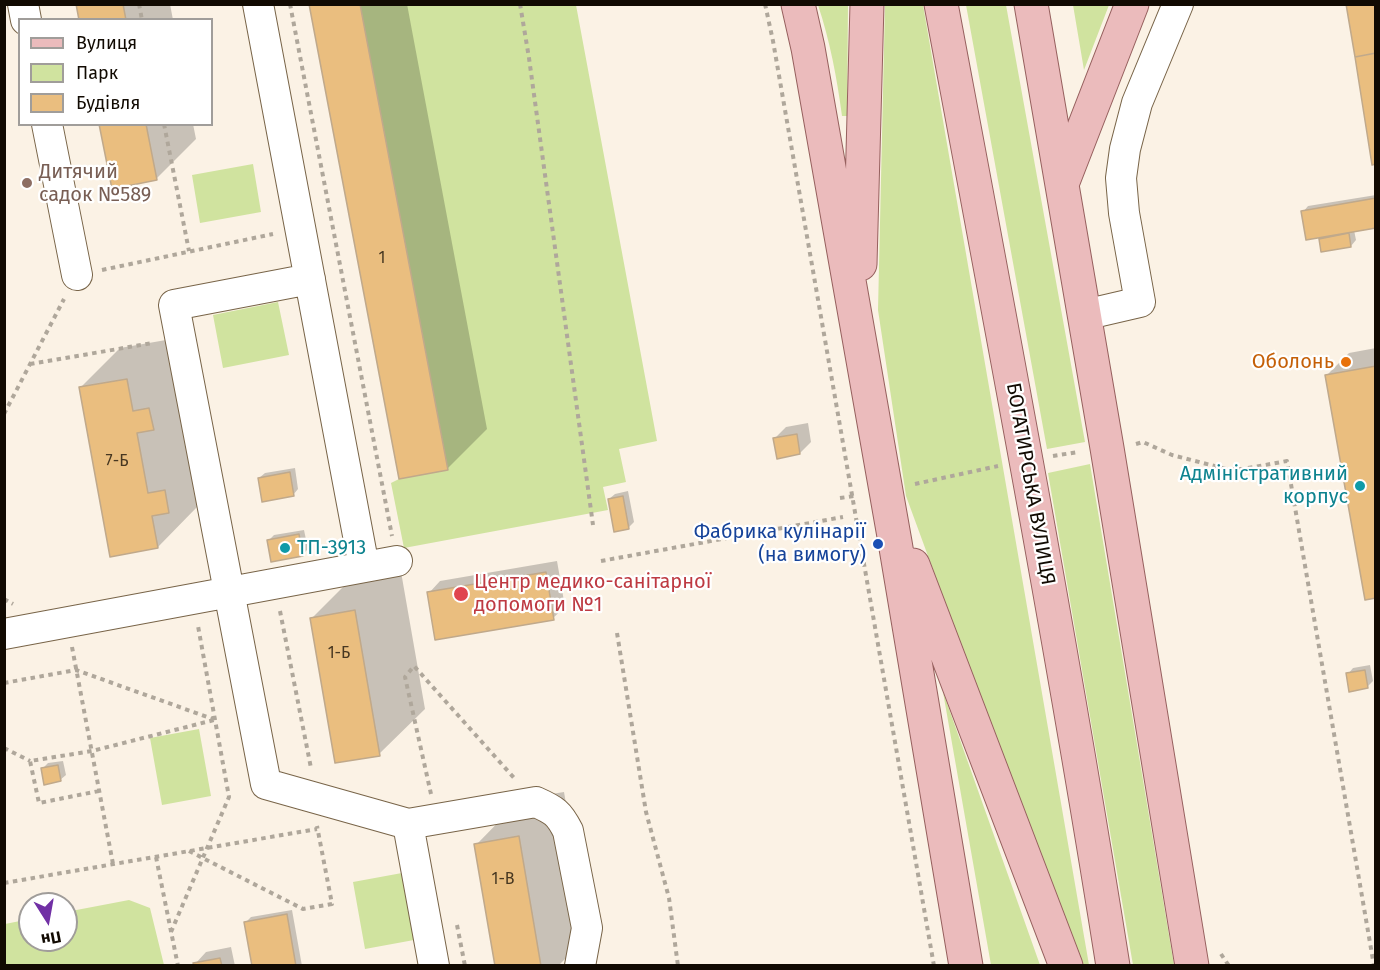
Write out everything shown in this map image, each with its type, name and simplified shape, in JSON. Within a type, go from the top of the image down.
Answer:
[{"type":"main road","points":[[798,4],[808,48],[895,542],[966,966]]},
{"type":"main road","points":[[858,333],[867,4]]},
{"type":"main road","name":"БОГАТИРСЬКА ВУЛИЦЯ","points":[[941,4],[1026,460],[1113,966]]},
{"type":"main road","points":[[1031,4],[1192,966]]},
{"type":"main road","points":[[1062,184],[1132,4]]},
{"type":"main road","points":[[885,490],[1066,966]]},
{"type":"lane","points":[[258,4],[364,567]]},
{"type":"lane","points":[[1084,315],[1140,302],[1124,213],[1121,178],[1125,149],[1137,103],[1178,4]]},
{"type":"lane","points":[[47,126],[77,275]]},
{"type":"lane","points":[[310,279],[174,305],[266,784],[408,824],[536,801],[549,807],[561,817],[568,831],[587,928],[580,966]]},
{"type":"lane","points":[[4,634],[397,561]]},
{"type":"lane","points":[[408,824],[434,966]]},
{"type":"path","points":[[290,4],[397,561]]},
{"type":"path","points":[[520,4],[530,58],[593,525]]},
{"type":"path","points":[[765,4],[934,966]]},
{"type":"path","points":[[164,126],[189,252]]},
{"type":"path","points":[[4,414],[77,275],[301,229]]},
{"type":"path","points":[[30,364],[180,338]]},
{"type":"path","points":[[885,490],[1026,460],[1143,442],[1172,455],[1226,469],[1243,469],[1287,461],[1374,966]]},
{"type":"path","points":[[601,561],[843,517]]},
{"type":"path","points":[[189,851],[303,909],[332,904],[317,828],[317,798],[275,583]]},
{"type":"path","points":[[171,932],[229,797],[193,599]]},
{"type":"path","points":[[617,633],[646,812],[669,898],[678,966]]},
{"type":"path","points":[[70,636],[113,864]]},
{"type":"path","points":[[414,666],[536,801]]},
{"type":"path","points":[[4,682],[76,670],[214,720]]},
{"type":"path","points":[[4,748],[30,761],[92,751],[214,720]]},
{"type":"path","points":[[30,761],[39,803],[99,791]]},
{"type":"path","points":[[4,883],[317,828]]},
{"type":"path","points":[[156,857],[178,966]]},
{"type":"green space","points":[[360,5],[576,5],[657,441],[619,449],[626,482],[603,487],[608,510],[404,548],[391,483],[399,479],[448,470]]},
{"type":"green space","points":[[818,5],[848,5],[847,116],[842,116],[833,60]]},
{"type":"green space","points":[[885,5],[923,5],[1089,965],[1078,965],[906,496],[878,310]]},
{"type":"green space","points":[[966,5],[1006,5],[1085,442],[1047,449]]},
{"type":"green space","points":[[1073,5],[1109,5],[1084,70]]},
{"type":"green space","points":[[253,164],[261,212],[200,223],[192,175]]},
{"type":"green space","points":[[278,302],[289,355],[223,368],[213,315]]},
{"type":"green space","points":[[1090,464],[1174,965],[1133,965],[1048,473]]},
{"type":"green space","points":[[943,692],[1040,965],[991,965]]},
{"type":"green space","points":[[199,729],[211,796],[162,805],[150,738]]},
{"type":"green space","points":[[402,873],[414,940],[365,949],[353,882]]},
{"type":"green space","points":[[129,900],[150,908],[164,965],[5,965],[5,924],[18,921],[18,952],[78,952],[78,910]]},
{"type":"building","points":[[76,4],[123,4],[126,18],[79,18]]},
{"type":"building","points":[[309,4],[360,4],[448,470],[399,479]]},
{"type":"building","points":[[1346,4],[1376,4],[1376,53],[1355,57]]},
{"type":"building","points":[[1376,53],[1376,164],[1372,165],[1355,57]]},
{"type":"building","points":[[99,126],[146,126],[157,180],[112,189]]},
{"type":"building","points":[[1376,198],[1376,228],[1306,240],[1301,211]]},
{"type":"building","points":[[1349,233],[1351,247],[1321,252],[1319,239]]},
{"type":"building","name":"Адміністративний корпус","points":[[1376,366],[1376,598],[1365,600],[1325,375]]},
{"type":"building","points":[[127,379],[133,411],[149,408],[154,430],[137,433],[148,493],[165,490],[169,513],[152,516],[158,548],[110,557],[79,387]]},
{"type":"building","points":[[797,434],[800,454],[777,459],[773,438]]},
{"type":"building","points":[[290,472],[294,496],[262,502],[258,478]]},
{"type":"building","points":[[623,496],[629,529],[614,532],[608,499]]},
{"type":"building","name":"ТП-3913","points":[[299,534],[303,556],[271,562],[267,540]]},
{"type":"building","points":[[546,572],[554,620],[435,640],[427,592]]},
{"type":"building","points":[[355,610],[380,756],[335,763],[310,618]]},
{"type":"building","points":[[1365,670],[1368,688],[1349,692],[1346,673]]},
{"type":"building","points":[[58,765],[61,781],[44,785],[41,768]]},
{"type":"building","points":[[519,836],[541,966],[495,966],[474,844]]},
{"type":"building","points":[[287,914],[296,966],[252,966],[244,922]]},
{"type":"building","points":[[220,958],[222,966],[194,966],[193,963]]},
{"type":"place","name":"Дитячий садок №589","points":[[27,183]]},
{"type":"place","name":"Оболонь","points":[[1346,362]]},
{"type":"place","name":"Адміністративний корпус","points":[[1360,486]]},
{"type":"place","name":"Фабрика кулінарії (на вимогу)","points":[[878,544]]},
{"type":"place","name":"ТП-3913","points":[[285,548]]},
{"type":"place","name":"Центр медико-санітарної допомоги №1","points":[[461,594]]}]
